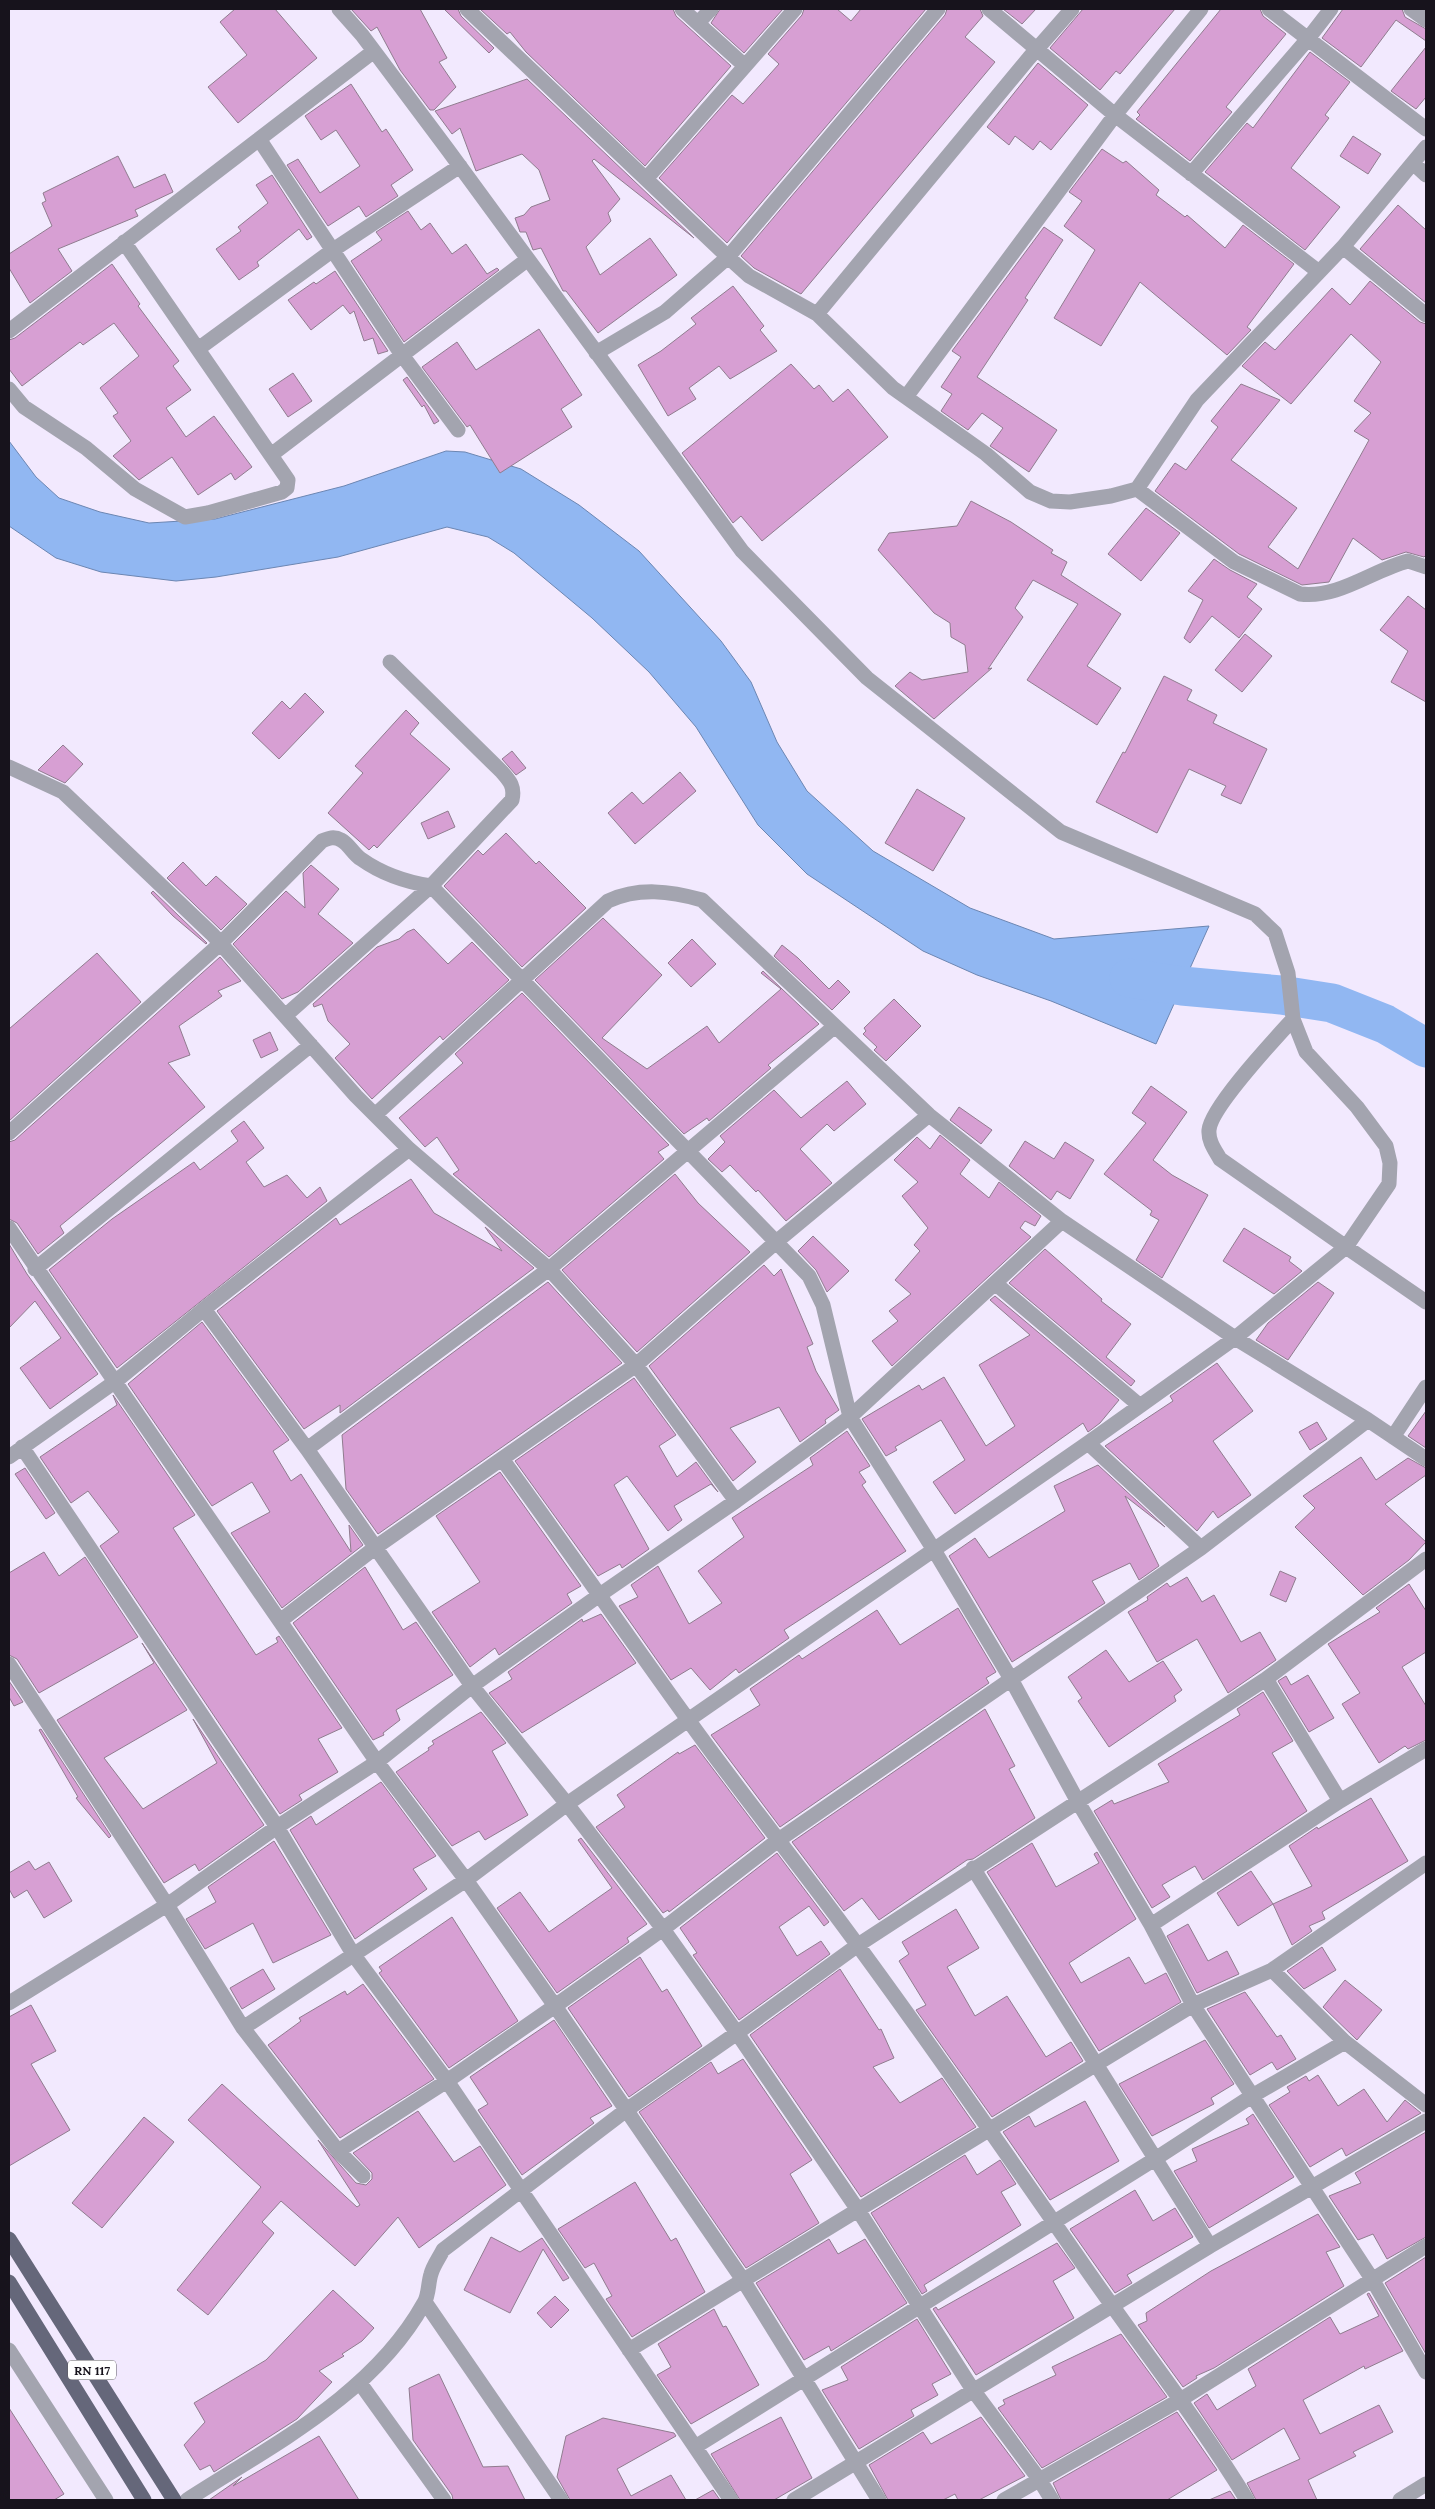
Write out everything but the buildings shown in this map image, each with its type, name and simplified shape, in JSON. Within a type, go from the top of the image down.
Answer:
[{"type":"main road","name":"RN 117","points":[[9,2239],[174,2500]]},
{"type":"main road","name":"RN 117","points":[[9,2282],[144,2500]]},
{"type":"street","points":[[243,2028],[466,1880],[568,1804],[1088,1443],[1235,1338],[1346,1247],[1389,1184],[1390,1163],[1386,1146],[1357,1107],[1306,1052],[1293,1019],[1288,973],[1275,933],[1255,914],[1060,832],[867,678],[742,552],[374,50],[339,9]]},
{"type":"street","points":[[467,9],[749,276],[817,314],[893,388],[986,454],[1030,492],[1050,500],[1070,502],[1111,496],[1136,489],[1197,400],[1343,246],[1426,147]]},
{"type":"street","points":[[682,9],[745,66]]},
{"type":"street","points":[[698,23],[710,9]]},
{"type":"street","points":[[646,179],[796,9]]},
{"type":"street","points":[[596,354],[666,312],[728,256],[938,9]]},
{"type":"street","points":[[989,9],[1038,48],[1115,115],[1319,272]]},
{"type":"street","points":[[817,314],[1072,9]]},
{"type":"street","points":[[906,397],[1115,115],[1201,9]]},
{"type":"street","points":[[1269,9],[1307,40],[1426,129]]},
{"type":"street","points":[[1191,174],[1307,40],[1331,9]]},
{"type":"street","points":[[1411,9],[1426,20]]},
{"type":"street","points":[[9,331],[374,50]]},
{"type":"street","points":[[259,139],[402,355],[458,430]]},
{"type":"street","points":[[1413,163],[1426,175]]},
{"type":"street","points":[[198,349],[332,250],[460,166]]},
{"type":"street","points":[[9,389],[24,407],[86,448],[135,489],[185,517],[208,513],[282,492],[287,488],[288,480],[124,242]]},
{"type":"street","points":[[1343,246],[1426,315]]},
{"type":"street","points":[[271,455],[528,259]]},
{"type":"street","points":[[1136,489],[1234,562],[1300,594],[1312,596],[1347,586],[1408,561],[1426,567]]},
{"type":"street","points":[[286,1016],[431,886],[512,800],[514,791],[511,783],[502,772],[390,662]]},
{"type":"street","points":[[9,767],[63,792],[220,943],[375,1115],[409,1149],[549,1269],[636,1365],[736,1501]]},
{"type":"street","points":[[9,1133],[220,943],[322,841],[331,837],[342,840],[358,858],[373,867],[393,877],[431,886],[809,1276],[820,1295],[850,1417],[934,1550],[1010,1679],[1078,1802],[1151,1925],[1193,2005],[1310,2187],[1372,2278],[1426,2372]]},
{"type":"street","points":[[375,1115],[608,901],[623,894],[642,891],[668,892],[702,900],[928,1115],[1062,1221],[1235,1338],[1368,1420],[1426,1459]]},
{"type":"street","points":[[1293,1019],[1225,1097],[1208,1129],[1209,1141],[1220,1159],[1426,1302]]},
{"type":"street","points":[[307,1449],[549,1269],[835,1026]]},
{"type":"street","points":[[35,1269],[312,1046]]},
{"type":"street","points":[[280,1621],[376,1547],[636,1365],[776,1242],[928,1115]]},
{"type":"street","points":[[9,1457],[116,1381],[204,1309],[409,1149]]},
{"type":"street","points":[[9,2003],[167,1905],[278,1827],[377,1762],[472,1686],[736,1501],[850,1417],[1062,1221]]},
{"type":"street","points":[[9,1228],[35,1269],[116,1381],[377,1762],[466,1880],[743,2280],[879,2500]]},
{"type":"street","points":[[996,1284],[1139,1405]]},
{"type":"street","points":[[204,1309],[307,1449],[472,1686],[568,1804],[663,1929],[737,2033],[858,2210],[973,2390],[1039,2479],[1052,2500]]},
{"type":"street","points":[[1393,1437],[1426,1387]]},
{"type":"street","points":[[338,2151],[447,2081],[555,2006],[663,1929],[777,1841],[1201,1548],[1368,1420]]},
{"type":"street","points":[[1088,1443],[1201,1548]]},
{"type":"street","points":[[22,1447],[278,1827],[353,1954],[447,2081],[731,2500]]},
{"type":"street","points":[[502,1459],[601,1594],[688,1720],[777,1841],[858,1944],[990,2129],[1112,2308],[1180,2400],[1247,2500]]},
{"type":"street","points":[[187,2500],[315,2418],[360,2383],[394,2346],[425,2302],[431,2272],[443,2250],[625,2111],[737,2033],[858,1944],[1266,1680],[1426,1559]]},
{"type":"street","points":[[9,1664],[167,1905],[243,2028],[338,2151],[363,2176]]},
{"type":"street","points":[[1266,1680],[1340,1801]]},
{"type":"street","points":[[1151,1925],[1340,1801],[1424,1755]]},
{"type":"street","points":[[629,2350],[1193,2005],[1272,1970],[1426,1863]]},
{"type":"street","points":[[973,1868],[1210,2246]]},
{"type":"street","points":[[1272,1970],[1345,2042],[1426,2105]]},
{"type":"street","points":[[695,2447],[803,2377],[1155,2160],[1252,2096],[1345,2042]]},
{"type":"street","points":[[794,2500],[973,2390],[1112,2308],[1210,2246],[1426,2121]]},
{"type":"street","points":[[1004,2500],[1180,2400],[1372,2278],[1426,2246]]},
{"type":"street","points":[[425,2302],[561,2500]]},
{"type":"street","points":[[9,2350],[106,2500]]},
{"type":"street","points":[[360,2383],[444,2500]]},
{"type":"street","points":[[1400,2500],[1426,2484]]},
{"type":"water","points":[[9,441],[36,477],[59,498],[100,512],[149,523],[215,519],[344,486],[446,451],[465,452],[521,469],[579,505],[639,551],[721,641],[751,682],[777,742],[807,791],[873,851],[970,908],[1054,939],[1209,926],[1156,1044],[1051,1001],[977,975],[923,951],[807,874],[758,825],[696,727],[649,672],[592,618],[514,553],[488,537],[447,527],[338,557],[216,577],[176,581],[101,572],[56,558],[9,526]]},
{"type":"waterway","points":[[1129,978],[1182,986],[1281,995],[1332,1003],[1385,1024],[1426,1048]]}]
